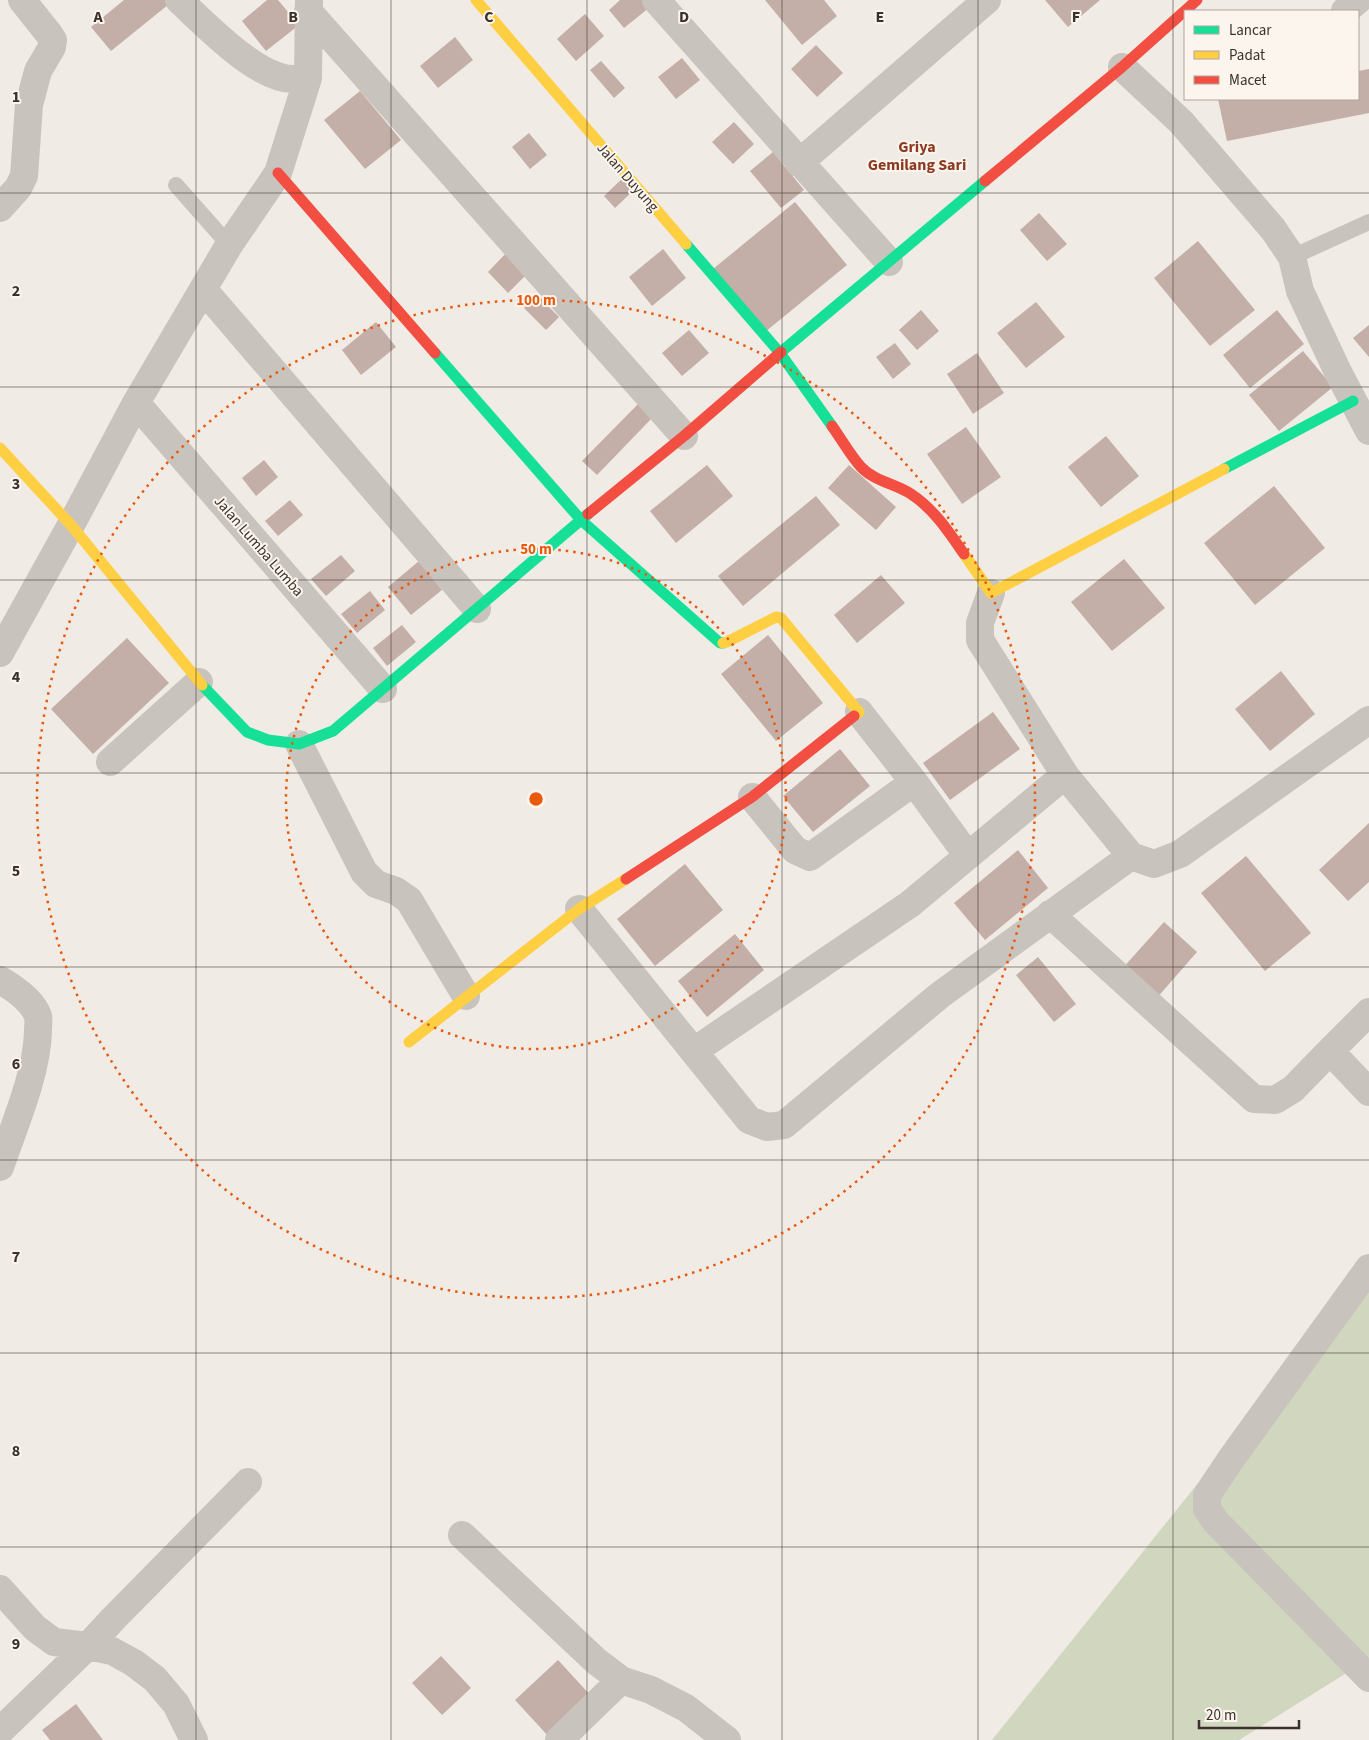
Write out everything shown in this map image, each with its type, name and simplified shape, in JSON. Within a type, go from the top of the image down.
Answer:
[{"type":"street","points":[[0,3],[4,0]]},
{"type":"street","points":[[0,208],[18,188],[24,176],[29,105],[38,71],[52,47],[53,40],[22,0]]},
{"type":"street","points":[[179,0],[215,34],[241,55],[292,77]]},
{"type":"street","name":"Jalan Duyung","points":[[476,0],[780,354],[862,468],[877,478],[910,493],[926,505],[944,526],[991,593]]},
{"type":"street","points":[[656,0],[889,262]]},
{"type":"street","points":[[799,163],[987,0]]},
{"type":"street","points":[[1346,10],[1358,0]]},
{"type":"street","points":[[0,653],[72,526],[136,403],[228,245],[278,173],[292,77],[308,5]]},
{"type":"street","points":[[308,5],[684,436]]},
{"type":"street","points":[[0,448],[72,526],[199,682],[247,732],[268,740],[299,744],[333,731],[1184,13]]},
{"type":"street","points":[[1122,67],[1180,122],[1274,229],[1292,257],[1300,291],[1369,430]]},
{"type":"street","points":[[278,173],[581,520],[720,643],[727,642],[776,617],[785,621],[914,782],[968,856]]},
{"type":"street","points":[[203,289],[477,609]]},
{"type":"street","points":[[1353,401],[991,593],[980,623],[980,640],[1065,774],[1131,856],[1154,864],[1180,854],[1369,720]]},
{"type":"street","name":"Jalan Lumba Lumba","points":[[136,403],[383,689]]},
{"type":"street","points":[[110,762],[199,682]]},
{"type":"street","points":[[409,1042],[580,909],[752,797],[859,712]]},
{"type":"street","points":[[299,744],[364,872],[376,884],[396,891],[408,900],[466,996]]},
{"type":"street","points":[[694,1051],[910,904],[1065,774]]},
{"type":"street","points":[[752,797],[795,850],[810,857],[914,782]]},
{"type":"street","points":[[580,909],[748,1120],[767,1127],[784,1125],[940,995],[1131,856]]},
{"type":"street","points":[[1050,914],[1254,1099],[1275,1100],[1293,1089],[1369,1012]]},
{"type":"street","points":[[0,980],[29,1001],[38,1016],[34,1064],[0,1167]]},
{"type":"street","points":[[1330,1051],[1369,1092]]},
{"type":"street","points":[[1369,1268],[1231,1459],[1207,1496],[1207,1509],[1216,1522],[1369,1678]]},
{"type":"street","points":[[0,1730],[88,1646],[248,1482]]},
{"type":"street","points":[[462,1535],[596,1661],[621,1680],[651,1690],[686,1708],[727,1740]]},
{"type":"street","points":[[0,1589],[36,1628],[54,1642],[112,1651],[134,1663],[155,1679],[176,1704],[194,1740]]},
{"type":"street","points":[[559,1740],[621,1680]]},
{"type":"lane","points":[[176,186],[228,245]]},
{"type":"lane","points":[[1292,257],[1369,222]]},
{"type":"green space","points":[[1369,1270],[1369,1659],[1239,1740],[992,1740]]},
{"type":"building","points":[[124,0],[174,0],[111,51],[91,27]]},
{"type":"building","points":[[267,0],[278,0],[299,25],[266,51],[242,21]]},
{"type":"building","points":[[620,0],[643,0],[650,7],[624,28],[609,10]]},
{"type":"building","points":[[765,0],[824,0],[837,16],[802,45]]},
{"type":"building","points":[[1045,0],[1100,0],[1068,27]]},
{"type":"building","points":[[585,14],[604,36],[576,61],[557,39]]},
{"type":"building","points":[[455,37],[473,60],[438,88],[420,66]]},
{"type":"building","points":[[816,45],[843,73],[817,97],[791,69]]},
{"type":"building","points":[[682,58],[700,80],[676,99],[658,77]]},
{"type":"building","points":[[601,61],[625,88],[614,98],[590,70]]},
{"type":"building","points":[[1369,69],[1369,113],[1227,141],[1218,100],[1359,100],[1359,71]]},
{"type":"building","points":[[360,91],[401,140],[365,169],[324,120]]},
{"type":"building","points":[[734,122],[754,144],[733,164],[712,142]]},
{"type":"building","points":[[529,133],[547,155],[530,169],[512,147]]},
{"type":"building","points":[[773,152],[804,190],[781,208],[750,171]]},
{"type":"building","points":[[625,176],[636,188],[615,208],[604,196]]},
{"type":"building","points":[[795,202],[847,265],[765,332],[713,269]]},
{"type":"building","points":[[1039,213],[1067,244],[1047,261],[1020,230]]},
{"type":"building","points":[[1198,241],[1255,310],[1210,346],[1154,278]]},
{"type":"building","points":[[663,249],[686,278],[652,306],[629,277]]},
{"type":"building","points":[[509,250],[530,271],[508,293],[488,272]]},
{"type":"building","points":[[537,295],[559,317],[546,330],[524,308]]},
{"type":"building","points":[[1036,302],[1065,337],[1026,368],[997,333]]},
{"type":"building","points":[[921,310],[939,331],[917,350],[899,330]]},
{"type":"building","points":[[1277,310],[1304,344],[1250,388],[1223,355]]},
{"type":"building","points":[[376,322],[396,347],[361,375],[342,350]]},
{"type":"building","points":[[1369,325],[1369,357],[1353,338]]},
{"type":"building","points":[[689,330],[709,353],[682,376],[662,353]]},
{"type":"building","points":[[895,343],[911,364],[893,379],[876,357]]},
{"type":"building","points":[[1303,351],[1333,387],[1279,431],[1249,395]]},
{"type":"building","points":[[977,353],[1004,393],[973,414],[947,374]]},
{"type":"building","points":[[638,404],[653,417],[597,475],[582,461]]},
{"type":"building","points":[[966,427],[1001,477],[962,504],[927,454]]},
{"type":"building","points":[[1106,436],[1139,476],[1101,507],[1068,467]]},
{"type":"building","points":[[264,460],[278,477],[256,496],[242,478]]},
{"type":"building","points":[[707,465],[733,496],[676,543],[650,511]]},
{"type":"building","points":[[849,465],[896,507],[876,530],[828,488]]},
{"type":"building","points":[[1274,486],[1325,548],[1255,605],[1204,543]]},
{"type":"building","points":[[816,496],[840,525],[743,606],[718,576]]},
{"type":"building","points":[[290,500],[303,515],[278,536],[265,521]]},
{"type":"building","points":[[341,555],[355,571],[326,596],[311,579]]},
{"type":"building","points":[[1124,559],[1165,608],[1112,651],[1071,602]]},
{"type":"building","points":[[419,561],[442,590],[411,615],[388,587]]},
{"type":"building","points":[[881,575],[905,603],[857,643],[834,615]]},
{"type":"building","points":[[370,591],[385,610],[357,633],[341,614]]},
{"type":"building","points":[[402,625],[416,642],[387,666],[373,648]]},
{"type":"building","points":[[768,635],[823,703],[776,741],[721,674]]},
{"type":"building","points":[[127,638],[169,683],[93,754],[51,709]]},
{"type":"building","points":[[1281,671],[1315,714],[1270,751],[1235,709]]},
{"type":"building","points":[[993,712],[1020,749],[950,800],[923,763]]},
{"type":"building","points":[[840,749],[870,786],[813,832],[783,796]]},
{"type":"building","points":[[1369,823],[1369,882],[1348,901],[1319,870]]},
{"type":"building","points":[[1018,850],[1048,888],[985,940],[954,903]]},
{"type":"building","points":[[1246,856],[1311,933],[1265,971],[1201,893]]},
{"type":"building","points":[[685,864],[723,910],[655,966],[617,919]]},
{"type":"building","points":[[1164,922],[1197,952],[1155,1000],[1121,970]]},
{"type":"building","points":[[735,934],[764,970],[707,1017],[678,981]]},
{"type":"building","points":[[1038,957],[1076,1004],[1054,1022],[1016,975]]},
{"type":"building","points":[[441,1656],[471,1688],[442,1715],[412,1683]]},
{"type":"building","points":[[558,1660],[592,1697],[549,1737],[515,1700]]},
{"type":"building","points":[[76,1704],[103,1740],[50,1740],[42,1730]]},
{"type":"traffic: fast","points":[[781,352],[985,181]]},
{"type":"traffic: fast","points":[[686,244],[780,353],[832,426]]},
{"type":"traffic: fast","points":[[435,353],[581,520],[720,643],[723,643]]},
{"type":"traffic: fast","points":[[1224,469],[1353,401]]},
{"type":"traffic: fast","points":[[202,685],[247,732],[268,740],[299,744],[333,731],[588,514]]},
{"type":"traffic: slow","points":[[476,0],[686,244]]},
{"type":"traffic: slow","points":[[0,448],[71,525],[202,685]]},
{"type":"traffic: slow","points":[[964,554],[991,593],[1224,469]]},
{"type":"traffic: slow","points":[[723,643],[776,617],[781,618],[859,712],[854,716]]},
{"type":"traffic: slow","points":[[409,1042],[579,909],[626,879]]},
{"type":"traffic: jam","points":[[1186,10],[1197,0]]},
{"type":"traffic: jam","points":[[985,181],[1122,67],[1184,12]]},
{"type":"traffic: jam","points":[[278,173],[435,353]]},
{"type":"traffic: jam","points":[[588,514],[684,436],[781,352]]},
{"type":"traffic: jam","points":[[832,426],[866,472],[911,494],[919,500],[941,521],[964,554]]},
{"type":"traffic: jam","points":[[626,879],[752,797],[854,716]]},
{"type":"district","name":"Griya Gemilang Sari","points":[[917,155]]}]
